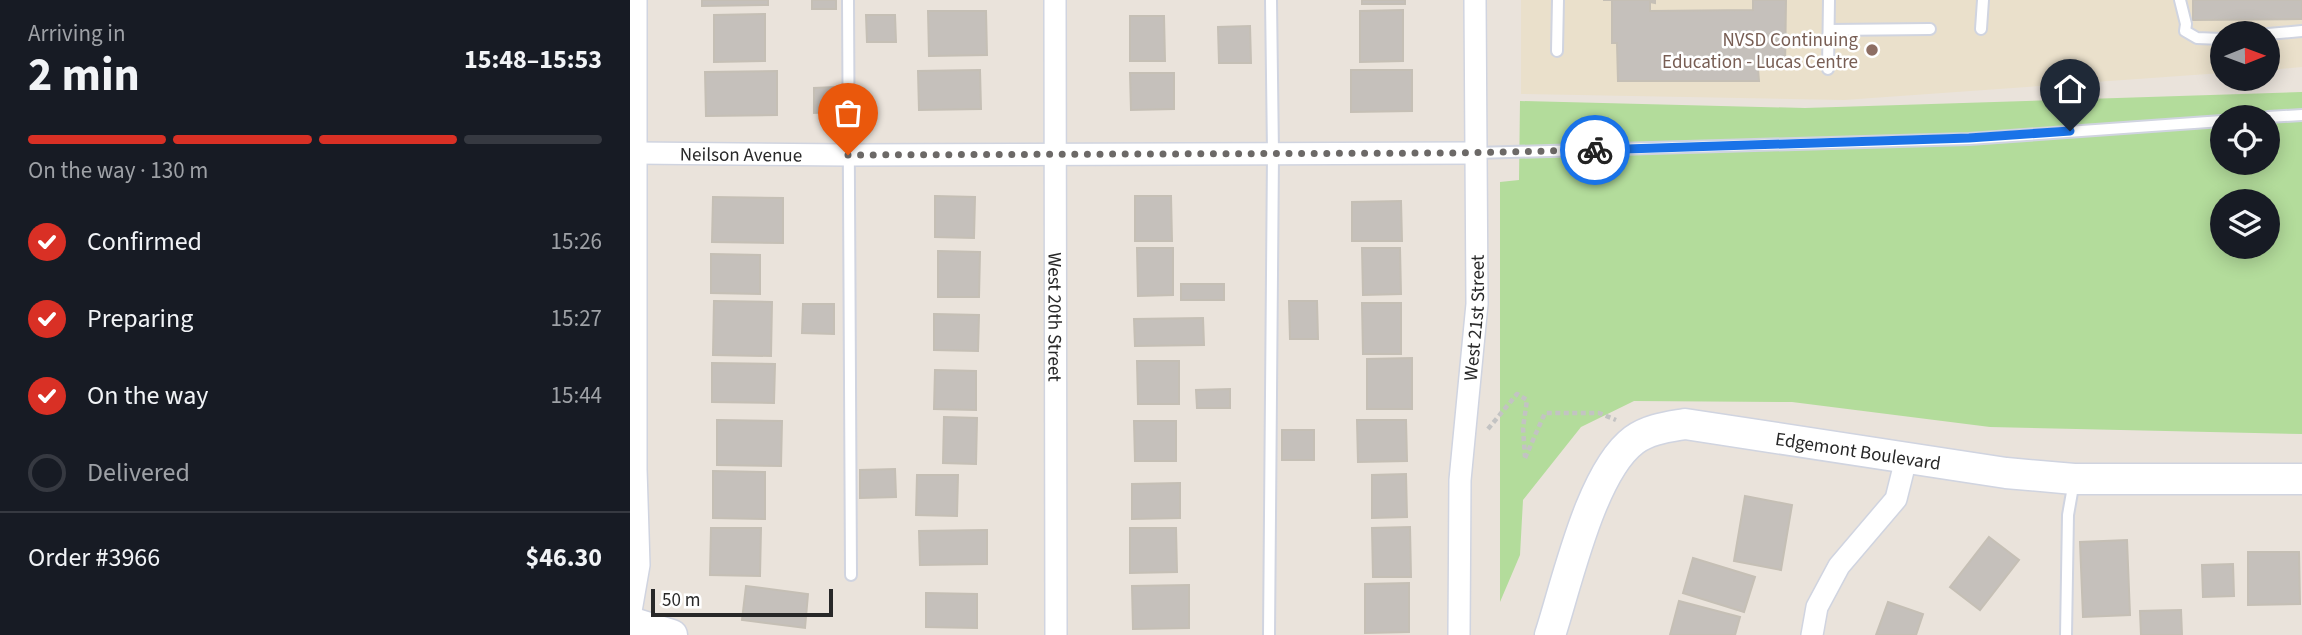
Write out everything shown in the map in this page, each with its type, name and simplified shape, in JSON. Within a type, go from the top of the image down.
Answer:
[{"type":"street","points":[[630,617],[639,565],[633,422],[636,0]]},
{"type":"street","name":"West 20th Street","points":[[1055,0],[1056,635]]},
{"type":"street","name":"West 21st Street","points":[[1459,635],[1460,480],[1477,304],[1475,0]]},
{"type":"street","name":"Neilson Avenue","points":[[636,153],[1476,153]]},
{"type":"street","name":"Edgemont Boulevard","points":[[1550,635],[1594,498],[1610,467],[1635,439],[1652,430],[1685,424],[1906,459],[2074,479],[2302,479]]},
{"type":"street","points":[[1812,635],[1817,607],[1839,566],[1896,499],[1906,459]]},
{"type":"street","points":[[630,622],[672,635]]},
{"type":"lane","points":[[848,0],[851,575]]},
{"type":"lane","points":[[1269,635],[1273,153],[1271,0]]},
{"type":"lane","points":[[1557,51],[1558,0]]},
{"type":"lane","points":[[1828,69],[1829,0]]},
{"type":"lane","points":[[1981,29],[1983,0]]},
{"type":"lane","points":[[2180,0],[2186,24],[2185,31],[2197,38],[2210,39]]},
{"type":"lane","points":[[1829,30],[1930,29]]},
{"type":"lane","points":[[2280,33],[2302,31]]},
{"type":"lane","points":[[2280,116],[2302,115]]},
{"type":"lane","points":[[1476,153],[1969,138],[2210,122]]},
{"type":"lane","points":[[2066,635],[2068,515],[2074,479]]},
{"type":"path","points":[[1486,440],[1486,431],[1517,394],[1527,400],[1523,428],[1525,457],[1545,413],[1600,414],[1624,422]]},
{"type":"shaded area","name":"NVSD Continuing Education - Lucas Centre","points":[[1521,0],[2302,0],[2302,67],[2280,69],[2280,21],[2210,21],[2210,74],[1844,100],[1521,94]]},
{"type":"green space","points":[[2302,92],[2302,434],[1990,427],[1792,402],[1634,401],[1581,427],[1523,500],[1520,555],[1500,602],[1500,182],[1519,180],[1520,101],[1805,108]]},
{"type":"building","points":[[702,0],[768,0],[768,5],[702,6]]},
{"type":"building","points":[[812,0],[836,0],[836,9],[812,9]]},
{"type":"building","points":[[1362,0],[1405,0],[1405,4],[1362,4]]},
{"type":"building","points":[[1612,0],[1655,0],[1655,3],[1650,2],[1650,11],[1753,10],[1753,0],[1786,0],[1785,69],[1758,69],[1759,81],[1618,81],[1617,43],[1612,43]]},
{"type":"building","points":[[2193,0],[2302,0],[2302,19],[2193,20]]},
{"type":"building","points":[[1403,10],[1403,61],[1360,62],[1360,11]]},
{"type":"building","points":[[928,11],[986,11],[987,55],[929,56]]},
{"type":"building","points":[[765,14],[765,61],[714,62],[714,15]]},
{"type":"building","points":[[866,15],[895,15],[896,42],[867,42]]},
{"type":"building","points":[[1130,16],[1164,16],[1165,61],[1130,61]]},
{"type":"building","points":[[1250,26],[1251,63],[1219,63],[1218,27]]},
{"type":"building","points":[[980,70],[981,109],[919,110],[918,71]]},
{"type":"building","points":[[1351,70],[1412,70],[1412,111],[1351,112]]},
{"type":"building","points":[[777,71],[777,115],[706,116],[705,72]]},
{"type":"building","points":[[1130,73],[1174,73],[1174,109],[1131,110]]},
{"type":"building","points":[[835,87],[835,112],[814,113],[814,88]]},
{"type":"building","points":[[935,196],[975,197],[974,238],[935,237]]},
{"type":"building","points":[[1135,196],[1171,196],[1172,241],[1135,241]]},
{"type":"building","points":[[713,197],[783,198],[783,243],[712,242]]},
{"type":"building","points":[[1401,201],[1402,241],[1352,241],[1352,202]]},
{"type":"building","points":[[1137,248],[1173,248],[1173,295],[1138,296]]},
{"type":"building","points":[[1362,248],[1400,248],[1401,294],[1363,295]]},
{"type":"building","points":[[938,251],[980,252],[979,297],[938,297]]},
{"type":"building","points":[[711,254],[760,255],[760,294],[711,293]]},
{"type":"building","points":[[1181,284],[1224,284],[1224,300],[1181,300]]},
{"type":"building","points":[[714,301],[772,302],[771,356],[713,355]]},
{"type":"building","points":[[1289,301],[1317,301],[1318,339],[1290,339]]},
{"type":"building","points":[[1362,303],[1401,303],[1401,354],[1363,354]]},
{"type":"building","points":[[803,304],[834,304],[834,334],[802,333]]},
{"type":"building","points":[[934,314],[979,315],[978,351],[934,350]]},
{"type":"building","points":[[1203,318],[1204,345],[1135,346],[1134,319]]},
{"type":"building","points":[[1412,358],[1412,409],[1367,409],[1367,359]]},
{"type":"building","points":[[1137,361],[1179,361],[1179,404],[1138,404]]},
{"type":"building","points":[[712,363],[775,364],[774,403],[712,402]]},
{"type":"building","points":[[935,370],[976,371],[976,410],[934,409]]},
{"type":"building","points":[[1230,389],[1230,408],[1197,408],[1196,390]]},
{"type":"building","points":[[944,417],[977,418],[976,464],[943,463]]},
{"type":"building","points":[[717,420],[782,421],[781,466],[717,465]]},
{"type":"building","points":[[1357,420],[1406,420],[1407,461],[1358,462]]},
{"type":"building","points":[[1134,421],[1176,421],[1176,461],[1135,461]]},
{"type":"building","points":[[1282,430],[1314,430],[1314,460],[1282,460]]},
{"type":"building","points":[[895,469],[896,497],[860,498],[860,470]]},
{"type":"building","points":[[713,471],[765,472],[765,519],[713,518]]},
{"type":"building","points":[[1406,474],[1407,517],[1372,518],[1372,475]]},
{"type":"building","points":[[917,475],[958,475],[957,516],[916,515]]},
{"type":"building","points":[[1180,483],[1180,518],[1132,519],[1132,484]]},
{"type":"building","points":[[1745,496],[1792,505],[1781,570],[1734,561]]},
{"type":"building","points":[[1410,527],[1411,577],[1373,577],[1372,528]]},
{"type":"building","points":[[711,528],[761,528],[760,576],[710,575]]},
{"type":"building","points":[[1130,528],[1176,528],[1177,572],[1130,573]]},
{"type":"building","points":[[987,530],[987,564],[920,565],[919,531]]},
{"type":"building","points":[[1989,537],[2019,560],[1980,610],[1950,587]]},
{"type":"building","points":[[2127,540],[2130,615],[2083,617],[2080,542]]},
{"type":"building","points":[[2248,552],[2299,552],[2300,604],[2248,605]]},
{"type":"building","points":[[1693,558],[1755,577],[1744,612],[1683,593]]},
{"type":"building","points":[[2233,564],[2234,596],[2203,597],[2202,565]]},
{"type":"building","points":[[1409,583],[1409,632],[1365,633],[1365,584]]},
{"type":"building","points":[[1189,585],[1189,628],[1133,629],[1132,586]]},
{"type":"building","points":[[746,586],[808,594],[805,628],[742,620]]},
{"type":"building","points":[[926,593],[977,594],[977,628],[926,627]]},
{"type":"building","points":[[1679,601],[1740,617],[1735,635],[1670,635]]},
{"type":"building","points":[[1888,602],[1923,614],[1916,635],[1876,635]]},
{"type":"building","points":[[2181,610],[2182,635],[2141,635],[2140,611]]},
{"type":"way so far","points":[[848,155],[1595,150]]},
{"type":"place","name":"NVSD Continuing Education - Lucas Centre","points":[[1872,50]]},
{"type":"route","points":[[1595,150],[1969,138],[2070,131]]}]
